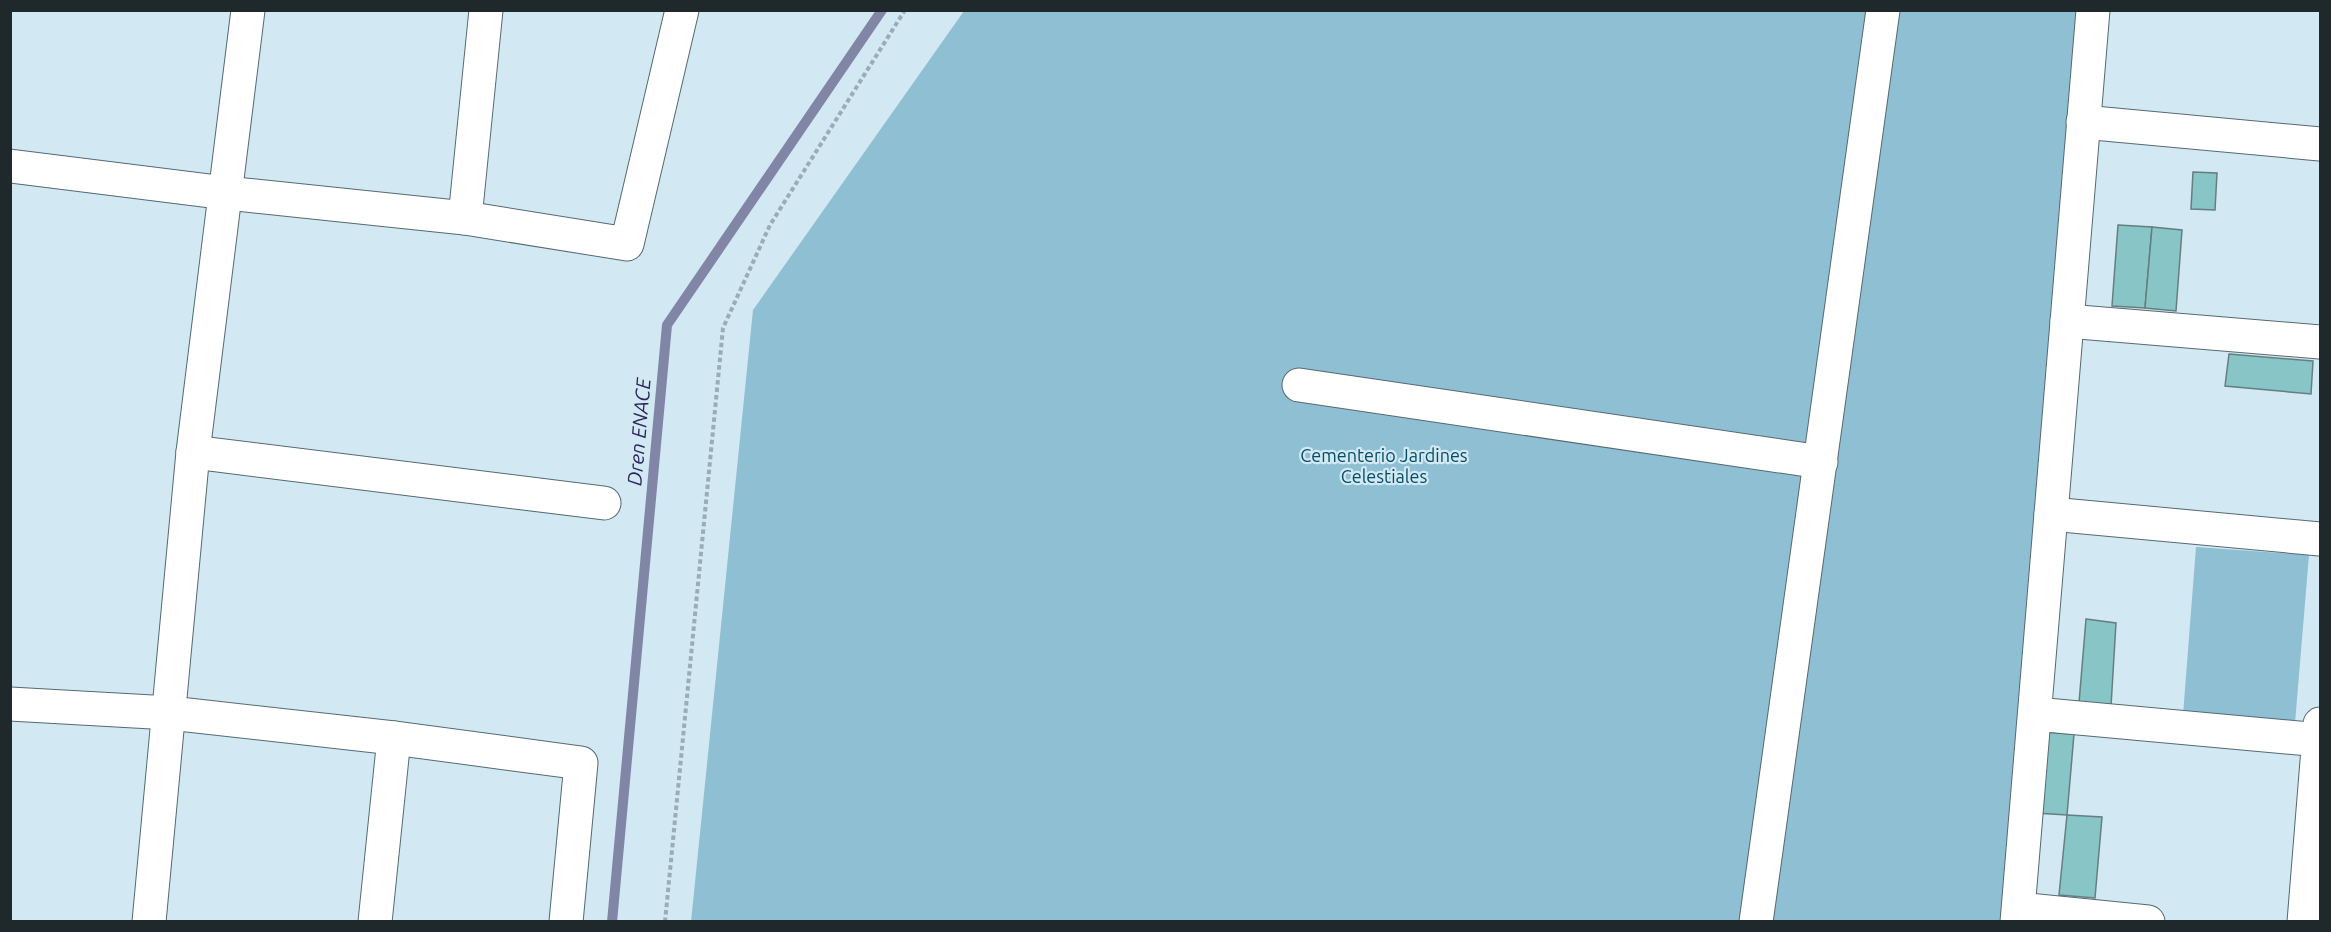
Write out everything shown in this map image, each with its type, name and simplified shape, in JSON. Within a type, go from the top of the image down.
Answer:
[{"type":"street","points":[[149,921],[194,452],[248,10]]},
{"type":"street","points":[[465,218],[486,10]]},
{"type":"street","points":[[10,166],[226,193],[465,218],[627,244],[682,10]]},
{"type":"street","points":[[1756,921],[1883,10]]},
{"type":"street","points":[[2093,10],[2018,915],[2148,921]]},
{"type":"street","points":[[2083,122],[2320,144]]},
{"type":"street","points":[[2067,321],[2320,342]]},
{"type":"street","points":[[1299,385],[1821,462]]},
{"type":"street","points":[[194,452],[604,503]]},
{"type":"street","points":[[2051,514],[2320,538]]},
{"type":"street","points":[[10,704],[170,713],[394,738],[580,763],[566,921]]},
{"type":"street","points":[[2035,714],[2320,735],[2304,921]]},
{"type":"street","points":[[375,921],[394,738]]},
{"type":"path","points":[[665,921],[723,328],[770,225],[904,10]]},
{"type":"green space","name":"Cementerio Jardines Celestiales","points":[[964,11],[2077,11],[2001,921],[691,922],[753,310]]},
{"type":"green space","points":[[2196,547],[2309,555],[2295,723],[2183,715]]},
{"type":"building","points":[[2193,172],[2217,173],[2215,210],[2191,209]]},
{"type":"building","points":[[2118,225],[2152,227],[2145,308],[2112,306]]},
{"type":"building","points":[[2152,227],[2182,230],[2176,311],[2145,308]]},
{"type":"building","points":[[2229,354],[2313,361],[2311,394],[2225,386]]},
{"type":"building","points":[[2086,619],[2116,623],[2111,706],[2079,703]]},
{"type":"building","points":[[2042,732],[2074,734],[2067,815],[2035,813]]},
{"type":"building","points":[[2067,815],[2102,817],[2095,898],[2059,895]]},
{"type":"waterway","name":"Dren ENACE","points":[[612,922],[667,325],[882,10]]}]
